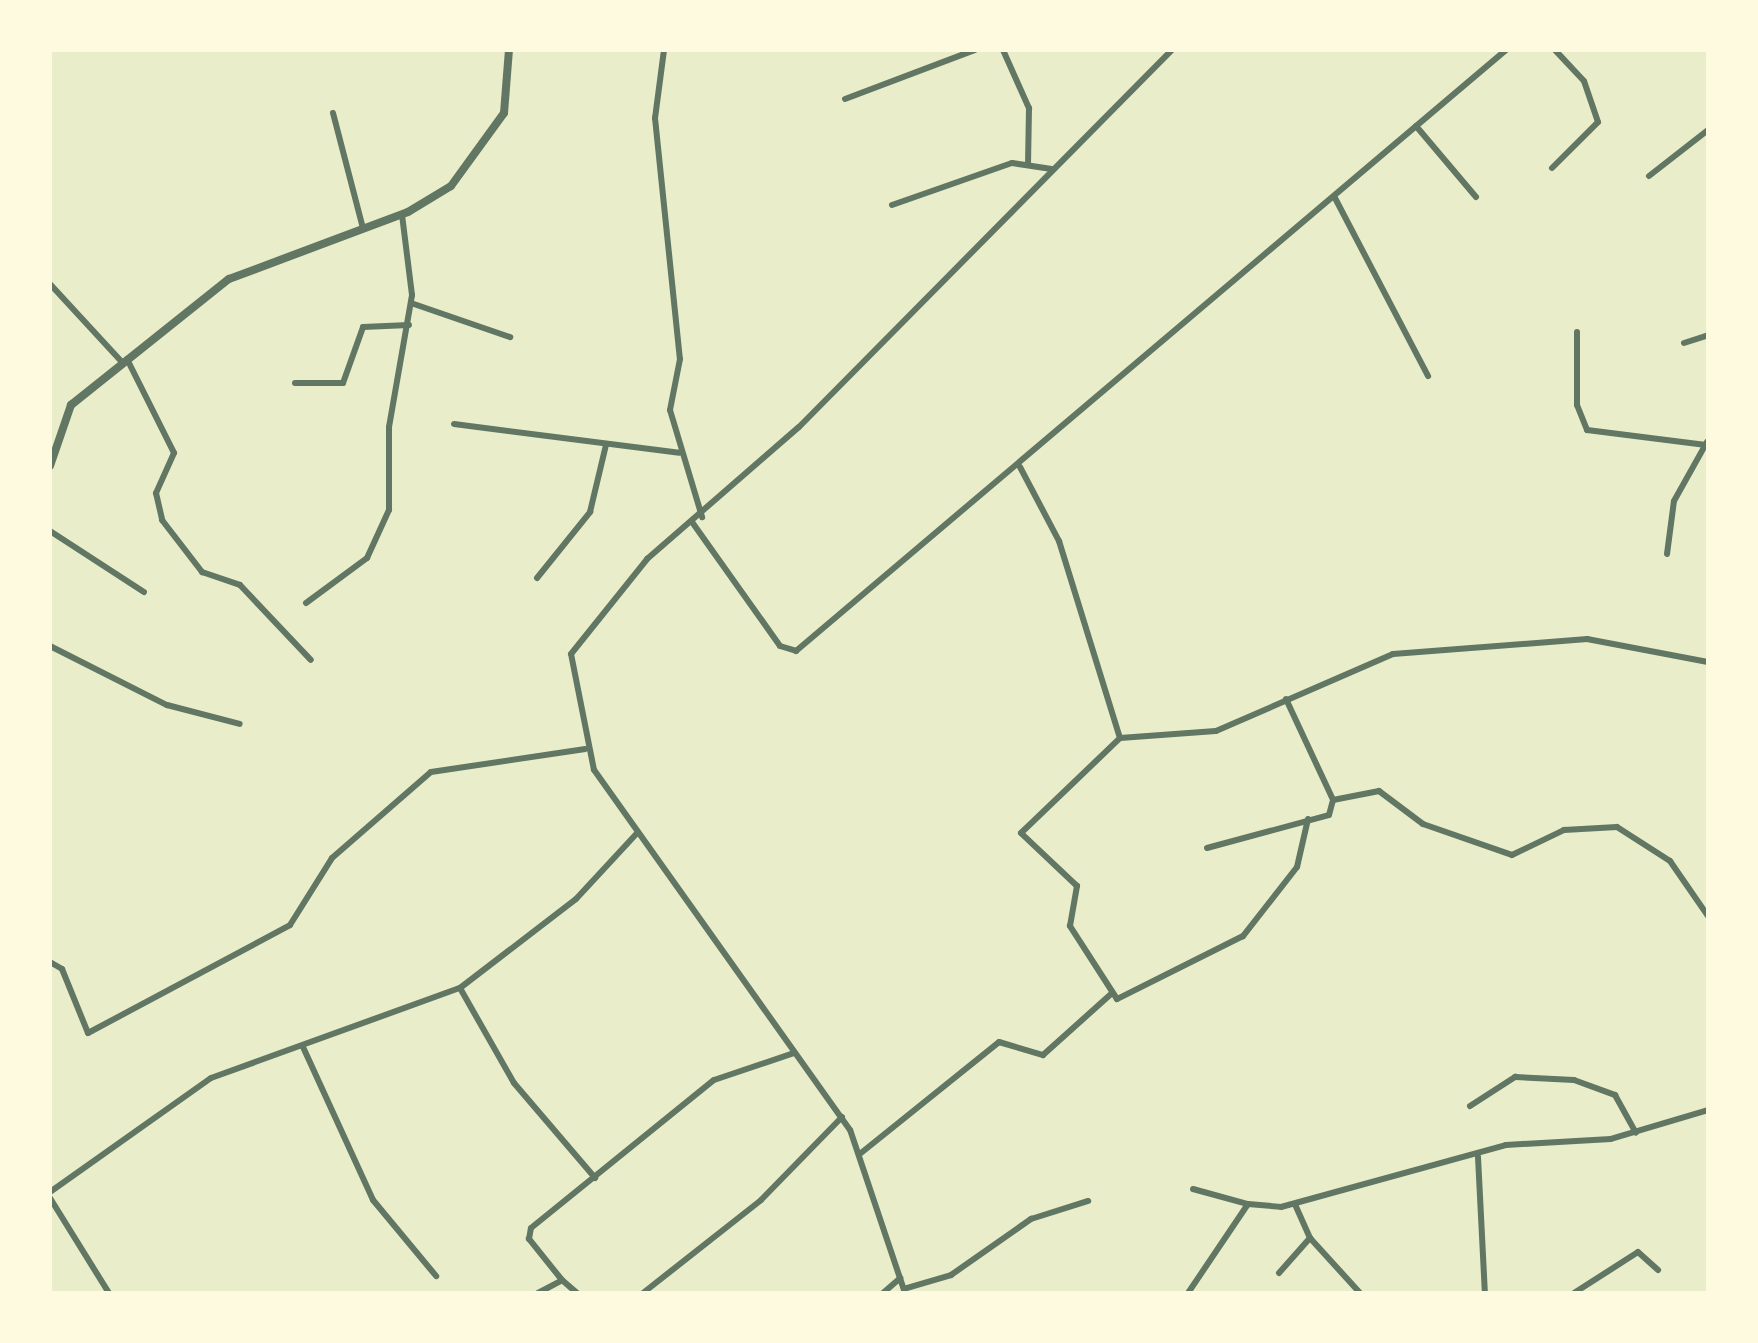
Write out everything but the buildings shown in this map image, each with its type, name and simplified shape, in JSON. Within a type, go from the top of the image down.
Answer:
[{"type":"street","points":[[50,466],[66,410],[124,359],[246,267],[402,214],[450,186],[497,130],[509,50]]},
{"type":"street","points":[[664,50],[655,118],[680,344],[670,410],[702,517]]},
{"type":"street","points":[[845,99],[975,50]]},
{"type":"street","points":[[1003,50],[1029,108],[1028,163]]},
{"type":"street","points":[[1088,1201],[1031,1219],[951,1274],[904,1291],[861,1153],[842,1118],[638,832],[585,749],[574,644],[692,522],[702,517],[1172,50]]},
{"type":"street","points":[[692,522],[788,651],[1020,467],[1506,50]]},
{"type":"street","points":[[1552,168],[1598,122],[1584,81],[1555,50]]},
{"type":"street","points":[[334,112],[363,228]]},
{"type":"street","points":[[1416,126],[1476,196]]},
{"type":"street","points":[[1649,176],[1708,130]]},
{"type":"street","points":[[892,205],[1028,163],[1054,170]]},
{"type":"street","points":[[1334,198],[1428,376]]},
{"type":"street","points":[[306,603],[368,558],[384,526],[411,303],[402,214]]},
{"type":"street","points":[[50,284],[124,359],[174,453],[156,493],[162,520],[202,572],[240,585],[310,660]]},
{"type":"street","points":[[411,303],[510,338]]},
{"type":"street","points":[[295,383],[343,383],[363,327],[409,325]]},
{"type":"street","points":[[1577,332],[1577,405],[1588,430],[1707,443],[1674,501],[1667,554]]},
{"type":"street","points":[[1684,342],[1708,335]]},
{"type":"street","points":[[454,424],[681,453]]},
{"type":"street","points":[[537,578],[590,512],[606,445]]},
{"type":"street","points":[[1020,467],[1059,540],[1120,738]]},
{"type":"street","points":[[50,531],[144,592]]},
{"type":"street","points":[[1111,994],[1070,926],[1077,886],[1021,833],[1120,738],[1216,730],[1393,654],[1481,643],[1604,640],[1708,662]]},
{"type":"street","points":[[50,646],[167,705],[240,724]]},
{"type":"street","points":[[1208,848],[1332,812],[1333,800],[1286,699]]},
{"type":"street","points":[[50,962],[62,969],[88,1033],[290,926],[332,858],[431,772],[585,749]]},
{"type":"street","points":[[1333,800],[1380,791],[1423,824],[1512,855],[1564,830],[1617,827],[1670,861],[1708,916]]},
{"type":"street","points":[[861,1153],[999,1042],[1043,1055],[1111,994],[1153,988],[1243,936],[1297,866],[1308,819]]},
{"type":"street","points":[[109,1293],[50,1195],[211,1078],[460,988],[576,899],[638,832]]},
{"type":"street","points":[[460,988],[514,1084],[595,1178]]},
{"type":"street","points":[[302,1046],[374,1200],[436,1276]]},
{"type":"street","points":[[577,1293],[562,1280],[528,1234],[714,1080],[794,1053]]},
{"type":"street","points":[[1470,1106],[1515,1076],[1574,1080],[1615,1095],[1636,1133]]},
{"type":"street","points":[[1193,1189],[1248,1204],[1295,1204],[1478,1157],[1522,1141],[1636,1133],[1708,1110]]},
{"type":"street","points":[[642,1293],[761,1200],[842,1118]]},
{"type":"street","points":[[1478,1157],[1485,1293]]},
{"type":"street","points":[[1188,1293],[1248,1204]]},
{"type":"street","points":[[1295,1204],[1310,1238],[1360,1293]]},
{"type":"street","points":[[1278,1273],[1310,1238]]},
{"type":"street","points":[[1574,1293],[1638,1252],[1658,1270]]},
{"type":"street","points":[[882,1293],[900,1278]]},
{"type":"street","points":[[538,1293],[562,1280]]}]
